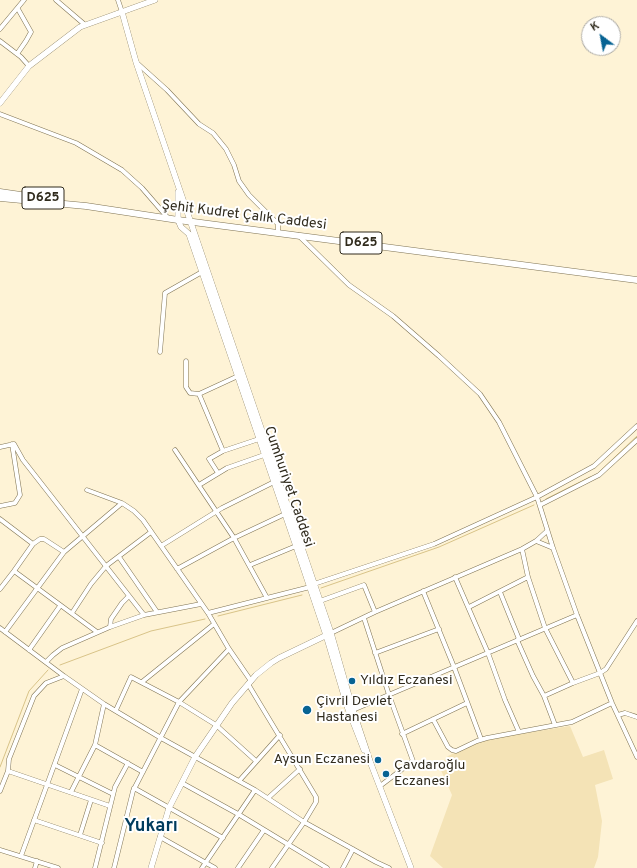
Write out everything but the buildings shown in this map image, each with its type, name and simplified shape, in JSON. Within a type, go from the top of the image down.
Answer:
[{"type":"main road","points":[[0,102],[29,66],[84,24],[155,0]]},
{"type":"main road","name":"Cumhuriyet Caddesi","points":[[122,12],[136,62],[276,481],[329,634],[371,764],[409,867]]},
{"type":"main road","points":[[178,188],[178,220]]},
{"type":"main road","name":"Şehit Kudret Çalık Caddesi","points":[[0,192],[168,219],[278,232],[637,280]]},
{"type":"main road","name":"Şehit Kudret Çalık Caddesi","points":[[0,198],[86,206]]},
{"type":"main road","name":"Cumhuriyet Caddesi","points":[[178,220],[181,227],[189,234],[264,455],[276,481],[296,546],[312,586],[320,601],[348,709],[360,744],[371,764]]},
{"type":"main road","points":[[151,868],[169,808],[195,757],[232,703],[264,668],[279,658],[329,634]]},
{"type":"street","points":[[0,30],[24,0]]},
{"type":"street","points":[[56,0],[84,24]]},
{"type":"street","points":[[118,0],[122,12]]},
{"type":"street","points":[[17,54],[31,32],[18,9]]},
{"type":"street","points":[[0,41],[17,54],[29,66]]},
{"type":"street","points":[[136,62],[167,90],[199,124],[213,133],[226,149],[240,181],[249,195],[278,224],[278,232]]},
{"type":"street","points":[[0,114],[76,143],[122,170],[142,188],[168,219]]},
{"type":"street","points":[[298,235],[349,285],[393,316],[440,356],[480,394],[499,422],[537,496],[547,531],[577,615],[612,703],[637,757]]},
{"type":"street","points":[[160,352],[165,293],[202,272]]},
{"type":"street","points":[[186,361],[186,386],[190,393],[199,394],[238,376]]},
{"type":"street","points":[[199,394],[223,451]]},
{"type":"street","points":[[208,613],[312,586],[434,544],[579,475],[594,466],[637,426]]},
{"type":"street","points":[[218,473],[209,459],[223,451],[259,439]]},
{"type":"street","points":[[540,505],[596,477],[637,440]]},
{"type":"street","points":[[0,447],[12,444]]},
{"type":"street","points":[[0,506],[15,503],[20,495],[12,444]]},
{"type":"street","points":[[12,444],[14,444],[23,460],[144,616]]},
{"type":"street","points":[[176,450],[234,538],[267,598]]},
{"type":"street","points":[[199,486],[227,468],[264,455]]},
{"type":"street","points":[[161,546],[216,511],[276,481]]},
{"type":"street","points":[[87,490],[122,503],[138,515],[151,532],[208,613],[250,682],[316,797],[316,802],[304,822],[272,868]]},
{"type":"street","points":[[5,632],[64,552],[122,503]]},
{"type":"street","points":[[177,569],[234,538],[285,514]]},
{"type":"street","points":[[0,519],[33,544]]},
{"type":"street","points":[[329,634],[375,612],[522,548],[536,541],[547,531]]},
{"type":"street","points":[[72,613],[91,584],[106,566],[151,532]]},
{"type":"street","points":[[0,589],[33,544],[38,540],[44,538],[64,552]]},
{"type":"street","points":[[536,541],[553,548]]},
{"type":"street","points":[[250,565],[296,546]]},
{"type":"street","points":[[522,548],[528,577],[545,628],[573,683]]},
{"type":"street","points":[[119,557],[157,612]]},
{"type":"street","points":[[14,571],[97,632]]},
{"type":"street","points":[[455,577],[488,653],[505,700],[519,732]]},
{"type":"street","points":[[469,607],[528,577]]},
{"type":"street","points":[[320,601],[364,585],[375,612]]},
{"type":"street","points":[[423,591],[454,667],[481,740]]},
{"type":"street","points":[[500,592],[518,640],[533,676],[544,696],[555,725]]},
{"type":"street","points":[[110,627],[111,619],[129,596]]},
{"type":"street","points":[[46,662],[62,648],[110,627],[157,612],[201,604]]},
{"type":"street","points":[[29,650],[60,606]]},
{"type":"street","points":[[353,710],[577,615]]},
{"type":"street","points":[[364,618],[402,734],[413,761],[380,786]]},
{"type":"street","points":[[544,696],[600,673],[608,667],[637,621]]},
{"type":"street","points":[[142,682],[214,624]]},
{"type":"street","points":[[0,628],[104,704],[161,738],[255,790],[304,822],[389,868]]},
{"type":"street","points":[[375,652],[439,629]]},
{"type":"street","points":[[114,868],[134,788],[179,702],[229,649]]},
{"type":"street","points":[[0,791],[8,771],[9,759],[34,696],[46,683],[64,676]]},
{"type":"street","points":[[116,710],[131,677],[179,702],[216,725],[256,760]]},
{"type":"street","points":[[21,856],[82,689]]},
{"type":"street","points":[[402,734],[467,703]]},
{"type":"street","points":[[433,719],[448,747],[456,751],[481,740],[555,725],[565,725],[612,703]]},
{"type":"street","points":[[71,792],[95,745],[104,704]]},
{"type":"street","points":[[618,715],[625,713],[637,717]]},
{"type":"street","points":[[238,781],[280,735]]},
{"type":"street","points":[[95,745],[143,772]]},
{"type":"street","points":[[95,868],[113,794],[117,782],[128,763]]},
{"type":"street","points":[[55,765],[113,794]]},
{"type":"street","points":[[268,798],[300,769]]},
{"type":"street","points":[[8,771],[110,806]]},
{"type":"street","points":[[182,782],[327,868]]},
{"type":"street","points":[[134,788],[222,838]]},
{"type":"street","points":[[202,868],[255,790]]},
{"type":"street","points":[[80,835],[91,800]]},
{"type":"street","points":[[34,820],[102,843]]},
{"type":"street","points":[[238,868],[264,830]]},
{"type":"street","points":[[160,837],[215,868]]},
{"type":"street","points":[[343,868],[353,849]]},
{"type":"street","points":[[0,850],[58,868]]},
{"type":"street","points":[[35,868],[37,861]]},
{"type":"street","points":[[316,868],[318,863]]},
{"type":"shaded area","points":[[570,726],[583,757],[604,750],[613,779],[595,785],[602,821],[598,857],[594,868],[443,868],[430,856],[452,795],[439,766],[448,756],[481,740]]},
{"type":"waterway","points":[[597,474],[637,436]]},
{"type":"waterway","points":[[546,499],[590,477]]},
{"type":"waterway","points":[[321,588],[439,547],[534,505]]},
{"type":"waterway","points":[[218,616],[302,595]]},
{"type":"waterway","points":[[60,665],[151,631],[205,619]]},
{"type":"waterway","points":[[0,767],[29,691],[48,670]]},
{"type":"place","name":"Yıldız Eczanesi","points":[[352,681]]},
{"type":"place","name":"Çivril Devlet Hastanesi","points":[[307,710]]},
{"type":"place","name":"Aysun Eczanesi","points":[[378,760]]},
{"type":"place","name":"Çavdaroğlu Eczanesi","points":[[386,774]]},
{"type":"district","name":"Yukarı","points":[[151,827]]}]
